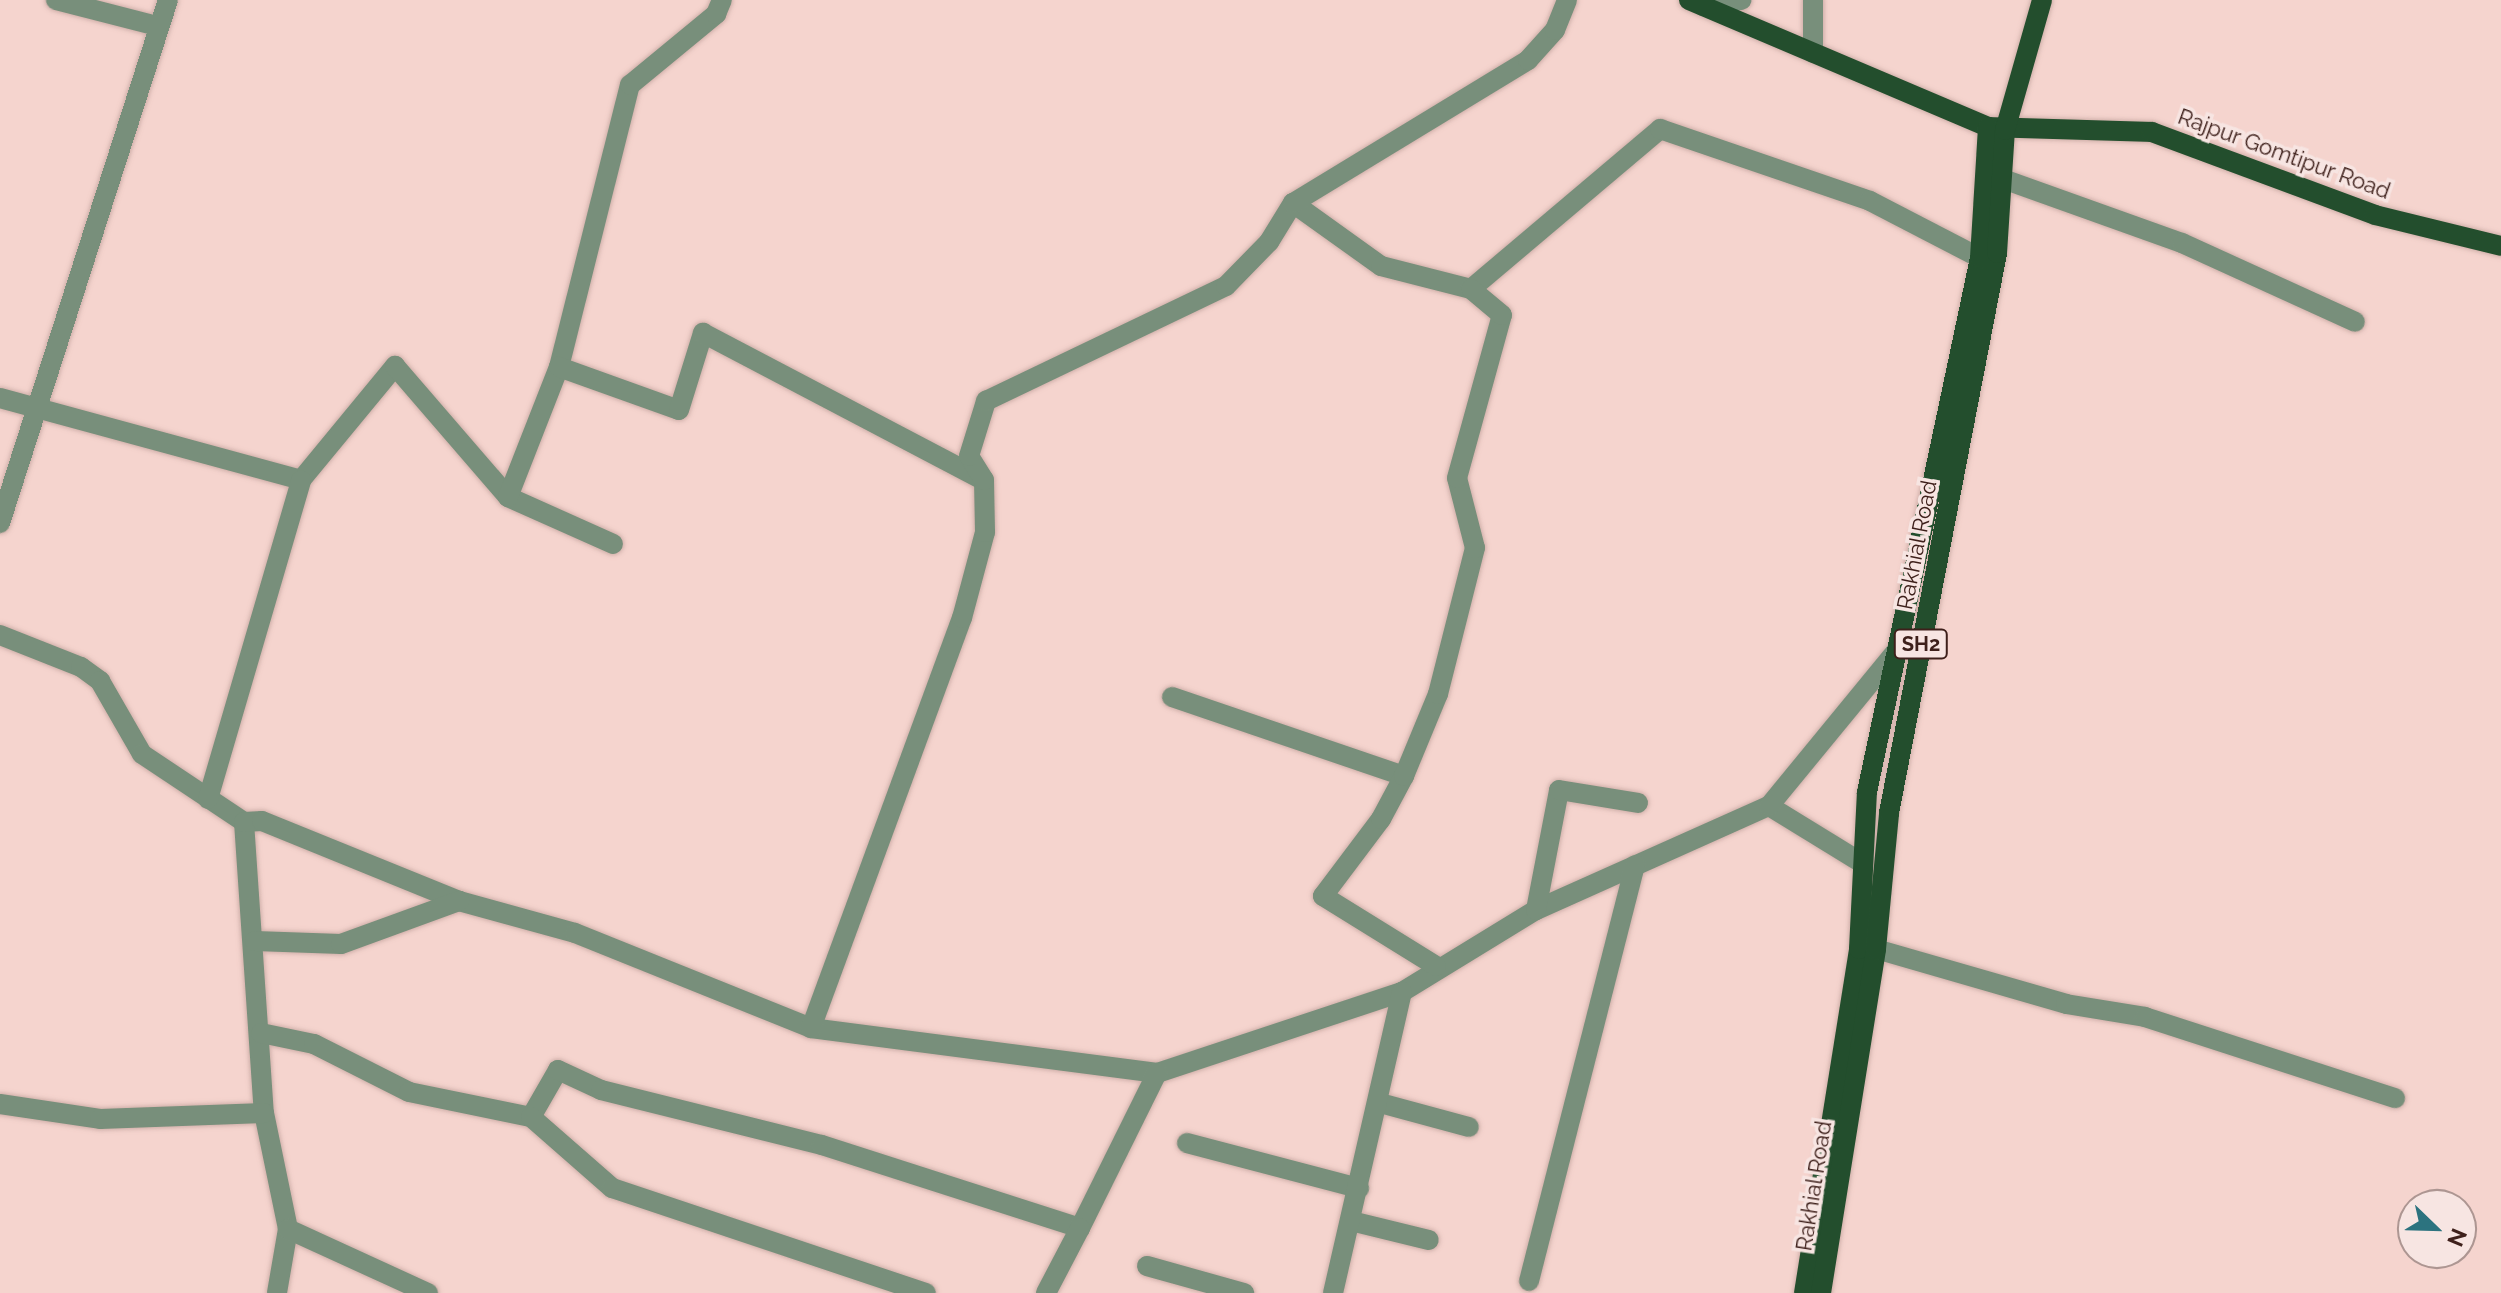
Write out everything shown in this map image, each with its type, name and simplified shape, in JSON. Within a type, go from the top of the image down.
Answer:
[{"type":"main road","name":"Rakhial Road","points":[[1804,1293],[1859,949],[1867,792],[1980,258],[1996,128],[2042,0]]},
{"type":"main road","name":"Rajpur Gomtipur Road","points":[[1696,3],[1996,128],[2152,132],[2375,215],[2501,246]]},
{"type":"main road","name":"Rakhial Road","points":[[1821,1293],[1876,949],[1889,813],[1997,253],[2003,179],[1996,128]]},
{"type":"street","points":[[56,0],[157,26]]},
{"type":"street","points":[[0,523],[157,26],[168,0]]},
{"type":"street","points":[[508,497],[559,367],[630,85],[716,14],[722,0]]},
{"type":"street","points":[[811,1028],[962,618],[985,532],[984,480],[969,456],[986,401],[1226,286],[1269,242],[1293,203],[1528,60],[1555,30],[1567,0]]},
{"type":"street","points":[[1696,3],[1742,0]]},
{"type":"street","points":[[1813,0],[1813,53]]},
{"type":"street","points":[[1471,289],[1660,129],[1870,201],[1980,258]]},
{"type":"street","points":[[2003,179],[2182,243],[2355,322]]},
{"type":"street","points":[[1293,203],[1381,266],[1471,289],[1502,315],[1457,478],[1475,548],[1438,694],[1404,776],[1381,819],[1323,896],[1436,966]]},
{"type":"street","points":[[559,367],[679,410],[703,333],[984,480]]},
{"type":"street","points":[[208,799],[301,480],[395,366],[508,497],[613,544]]},
{"type":"street","points":[[0,398],[301,480]]},
{"type":"street","points":[[0,635],[81,667],[100,681],[142,754],[244,822],[262,821],[459,901],[575,933],[811,1028],[1157,1073],[1402,992],[1436,966],[1536,910],[1769,806],[1898,649]]},
{"type":"street","points":[[1172,697],[1404,776]]},
{"type":"street","points":[[1536,910],[1553,795],[1559,790],[1638,803]]},
{"type":"street","points":[[1769,806],[1862,863]]},
{"type":"street","points":[[244,822],[255,941],[264,1113],[288,1229],[277,1293]]},
{"type":"street","points":[[1529,1281],[1635,865]]},
{"type":"street","points":[[255,941],[341,944],[459,901]]},
{"type":"street","points":[[1876,949],[2066,1004],[2145,1017],[2395,1098]]},
{"type":"street","points":[[1333,1293],[1380,1103],[1402,992]]},
{"type":"street","points":[[261,1033],[314,1044],[409,1092],[531,1117],[612,1188],[926,1293]]},
{"type":"street","points":[[531,1117],[558,1070],[601,1090],[822,1145],[1080,1228]]},
{"type":"street","points":[[1046,1293],[1157,1073]]},
{"type":"street","points":[[1380,1103],[1469,1127]]},
{"type":"street","points":[[0,1104],[100,1119],[264,1113]]},
{"type":"street","points":[[1187,1143],[1359,1188]]},
{"type":"street","points":[[1351,1221],[1429,1240]]},
{"type":"street","points":[[288,1229],[428,1293]]},
{"type":"street","points":[[1147,1266],[1244,1293]]}]
